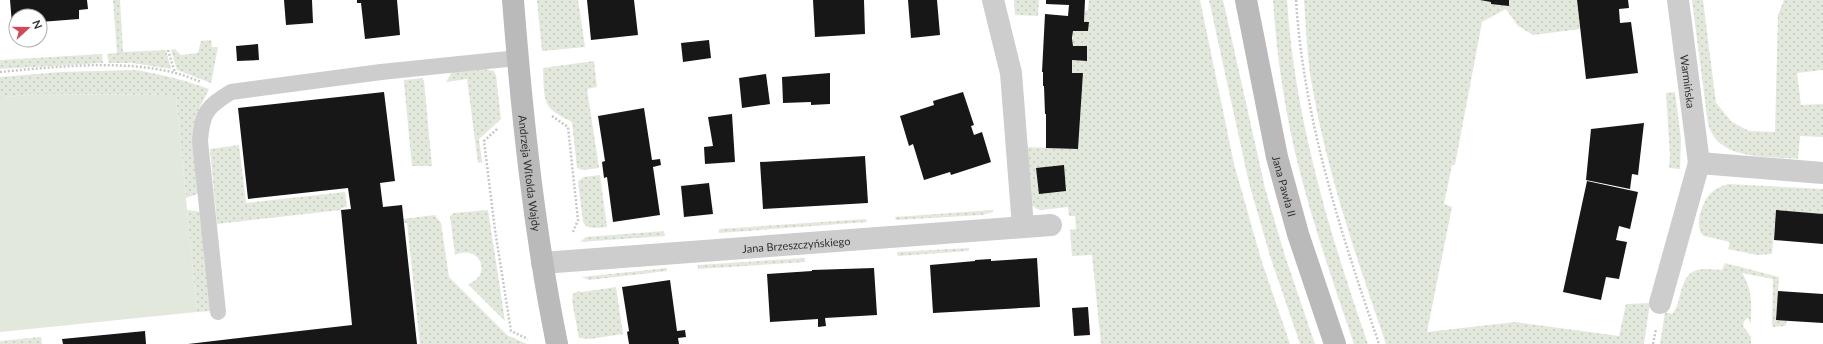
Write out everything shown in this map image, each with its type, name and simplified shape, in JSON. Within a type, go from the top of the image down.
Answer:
[{"type":"main road","name":"Andrzeja Witolda Wajdy","points":[[513,0],[518,58],[542,263],[557,344]]},
{"type":"main road","name":"Jana Pawła II","points":[[1246,0],[1252,24],[1265,100],[1277,157],[1298,234],[1335,344]]},
{"type":"main road","name":"Jana Pawła II","points":[[1252,0],[1252,24]]},
{"type":"street","points":[[992,0],[1011,73],[1023,227]]},
{"type":"street","name":"Warmińska","points":[[1660,304],[1699,164],[1678,0]]},
{"type":"street","points":[[1699,164],[1823,173]]},
{"type":"street","name":"Jana Brzeszczyńskiego","points":[[542,263],[1051,225]]},
{"type":"lane","points":[[218,312],[200,141],[201,124],[205,112],[212,104],[231,92],[381,72],[518,58]]},
{"type":"path","points":[[1296,0],[1304,82],[1318,146],[1345,246],[1379,344]]},
{"type":"path","points":[[168,50],[175,73]]},
{"type":"path","points":[[0,72],[106,66],[132,67],[175,73],[231,92]]},
{"type":"path","points":[[550,114],[568,127],[578,220],[573,233]]},
{"type":"path","points":[[500,126],[484,141],[495,230],[511,331],[530,340]]},
{"type":"shaded area","points":[[113,0],[120,0],[123,52],[166,50],[171,69],[132,63],[109,63],[107,54],[117,53]]},
{"type":"shaded area","points":[[537,0],[578,0],[585,47],[542,51]]},
{"type":"shaded area","points":[[1014,0],[1039,0],[1038,16],[1015,15]]},
{"type":"shaded area","points":[[1089,0],[1200,0],[1234,164],[1261,259],[1290,344],[1101,344],[1092,255],[1072,256],[1070,230],[1076,229],[1075,216],[1069,216],[1068,207],[1040,210],[1032,206],[1026,147],[1078,149],[1083,74],[1072,73],[1072,60],[1087,61],[1087,47],[1073,46],[1073,31],[1088,31],[1089,22],[1084,22],[1085,11],[1088,10]]},
{"type":"shaded area","points":[[1209,0],[1223,0],[1265,188],[1285,256],[1315,344],[1300,344],[1270,256],[1249,183]]},
{"type":"shaded area","points":[[1273,0],[1287,0],[1291,45],[1298,88],[1316,175],[1327,217],[1368,344],[1354,344],[1304,187],[1283,90]]},
{"type":"shaded area","points":[[1304,0],[1577,0],[1580,29],[1533,35],[1518,26],[1506,9],[1482,22],[1455,165],[1452,165],[1444,204],[1452,207],[1427,332],[1515,322],[1619,336],[1626,304],[1650,303],[1644,344],[1386,344],[1364,280],[1334,183],[1318,118],[1310,74]]},
{"type":"shaded area","points":[[1692,0],[1703,0],[1716,103],[1732,122],[1749,131],[1775,132],[1778,15],[1784,0],[1823,0],[1823,70],[1797,73],[1801,105],[1823,104],[1823,137],[1800,136],[1798,159],[1759,156],[1733,151],[1722,145],[1713,136],[1708,124]]},
{"type":"shaded area","points":[[211,40],[212,47],[218,47],[211,83],[177,70],[171,50],[175,49],[181,55],[198,53],[201,41]]},
{"type":"shaded area","points":[[102,54],[103,63],[0,69],[0,60]]},
{"type":"shaded area","points":[[594,61],[597,87],[587,89],[599,168],[583,170],[577,168],[572,122],[560,116],[547,104],[543,68]]},
{"type":"shaded area","points":[[484,69],[494,71],[496,75],[501,119],[479,139],[482,162],[478,163],[467,79],[446,82],[452,72]]},
{"type":"shaded area","points":[[135,70],[154,73],[209,89],[199,109],[197,123],[200,193],[186,198],[176,95],[34,94],[0,98],[0,77],[61,72]]},
{"type":"shaded area","points":[[422,78],[424,81],[432,166],[412,166],[404,80]]},
{"type":"shaded area","points":[[1675,92],[1681,139],[1680,169],[1669,168],[1670,156],[1666,93]]},
{"type":"shaded area","points":[[34,94],[176,95],[197,312],[0,332],[0,98]]},
{"type":"shaded area","points":[[239,145],[246,203],[345,192],[347,207],[341,208],[341,210],[217,224],[210,149]]},
{"type":"shaded area","points":[[600,175],[607,227],[590,228],[583,222],[578,181],[584,177]]},
{"type":"shaded area","points":[[1728,184],[1823,189],[1823,214],[1776,211],[1772,254],[1757,255],[1728,249],[1730,242],[1704,236],[1699,227],[1699,221],[1702,208],[1711,193],[1721,186]]},
{"type":"shaded area","points":[[187,210],[202,212],[211,311],[197,312]]},
{"type":"shaded area","points":[[488,210],[505,321],[468,284],[476,280],[480,274],[480,262],[477,257],[471,253],[464,252],[455,255],[450,216],[454,213]]},
{"type":"shaded area","points":[[993,210],[993,212],[982,215],[896,220],[895,217]]},
{"type":"shaded area","points":[[435,215],[441,223],[449,277],[507,335],[527,344],[420,344],[407,223],[404,223],[403,219]]},
{"type":"shaded area","points":[[866,219],[867,222],[719,233],[719,229]]},
{"type":"shaded area","points":[[664,231],[665,236],[580,242],[586,237]]},
{"type":"shaded area","points":[[969,248],[969,251],[898,256],[897,252]]},
{"type":"shaded area","points":[[805,258],[805,262],[698,269],[698,265]]},
{"type":"shaded area","points":[[1725,263],[1779,277],[1776,320],[1787,321],[1785,326],[1773,327],[1772,324],[1773,279],[1742,273],[1746,279],[1750,292],[1751,303],[1751,324],[1748,318],[1744,321],[1743,326],[1751,337],[1751,344],[1660,344],[1665,312],[1672,314],[1678,303],[1687,277],[1697,270],[1722,270]]},
{"type":"shaded area","points":[[667,268],[667,271],[589,280],[582,277]]},
{"type":"shaded area","points":[[616,287],[623,334],[590,339],[579,338],[572,301],[573,294],[578,291],[582,292]]},
{"type":"shaded area","points":[[41,337],[42,344],[0,344],[0,341]]},
{"type":"building","points":[[10,0],[87,0],[88,9],[79,10],[79,19],[48,21],[48,8],[11,8]]},
{"type":"building","points":[[284,0],[312,0],[313,23],[286,25]]},
{"type":"building","points":[[357,0],[397,0],[400,35],[365,39],[361,3],[357,3]]},
{"type":"building","points":[[587,0],[634,0],[638,35],[591,40]]},
{"type":"building","points":[[813,0],[864,0],[865,34],[815,37]]},
{"type":"building","points":[[908,0],[937,0],[940,35],[911,38]]},
{"type":"building","points":[[1046,0],[1085,0],[1084,22],[1089,22],[1088,31],[1073,31],[1072,38],[1073,46],[1087,46],[1087,61],[1072,60],[1072,73],[1083,73],[1078,149],[1046,148],[1046,114],[1042,72],[1045,14],[1068,16],[1069,5],[1046,4]]},
{"type":"building","points":[[1480,0],[1509,0],[1509,6],[1491,4],[1491,2]]},
{"type":"building","points":[[1577,0],[1628,0],[1629,8],[1619,9],[1620,23],[1631,22],[1638,73],[1586,79]]},
{"type":"building","points":[[709,40],[711,58],[683,62],[681,43]]},
{"type":"building","points":[[258,44],[259,60],[237,61],[236,46]]},
{"type":"building","points":[[830,73],[830,104],[811,105],[811,102],[783,103],[782,77]]},
{"type":"building","points":[[766,74],[770,104],[742,108],[739,78]]},
{"type":"building","points":[[384,92],[395,181],[380,183],[383,207],[402,205],[417,344],[188,344],[352,325],[341,210],[351,209],[348,188],[248,199],[238,108]]},
{"type":"building","points":[[963,92],[974,125],[971,126],[974,135],[982,132],[991,162],[951,175],[950,172],[924,180],[913,144],[909,146],[900,116],[934,105],[933,101]]},
{"type":"building","points":[[644,108],[652,160],[660,159],[661,165],[653,167],[660,215],[613,222],[607,177],[604,178],[602,162],[605,161],[598,116]]},
{"type":"building","points":[[732,114],[735,162],[705,164],[704,147],[713,146],[708,117]]},
{"type":"building","points":[[1644,123],[1638,175],[1632,174],[1630,189],[1586,180],[1591,129]]},
{"type":"building","points":[[865,156],[868,203],[763,209],[760,162]]},
{"type":"building","points":[[1064,165],[1066,191],[1039,194],[1036,168]]},
{"type":"building","points":[[1587,181],[1638,192],[1630,229],[1619,226],[1616,240],[1627,242],[1619,279],[1606,277],[1601,300],[1563,292]]},
{"type":"building","points":[[709,183],[713,214],[684,217],[681,186]]},
{"type":"building","points":[[1776,210],[1823,214],[1823,244],[1774,240]]},
{"type":"building","points":[[1037,258],[1040,307],[933,313],[930,265],[975,260],[991,259],[991,261]]},
{"type":"building","points":[[874,268],[877,315],[825,318],[826,326],[818,327],[818,319],[770,322],[767,274],[812,270]]},
{"type":"building","points":[[670,280],[677,331],[685,330],[686,337],[678,338],[679,344],[629,344],[627,332],[629,331],[622,287]]},
{"type":"building","points":[[1778,291],[1823,294],[1823,323],[1776,320]]},
{"type":"building","points":[[1088,307],[1090,335],[1074,336],[1072,308]]},
{"type":"building","points":[[145,331],[146,344],[63,344],[62,339]]}]
